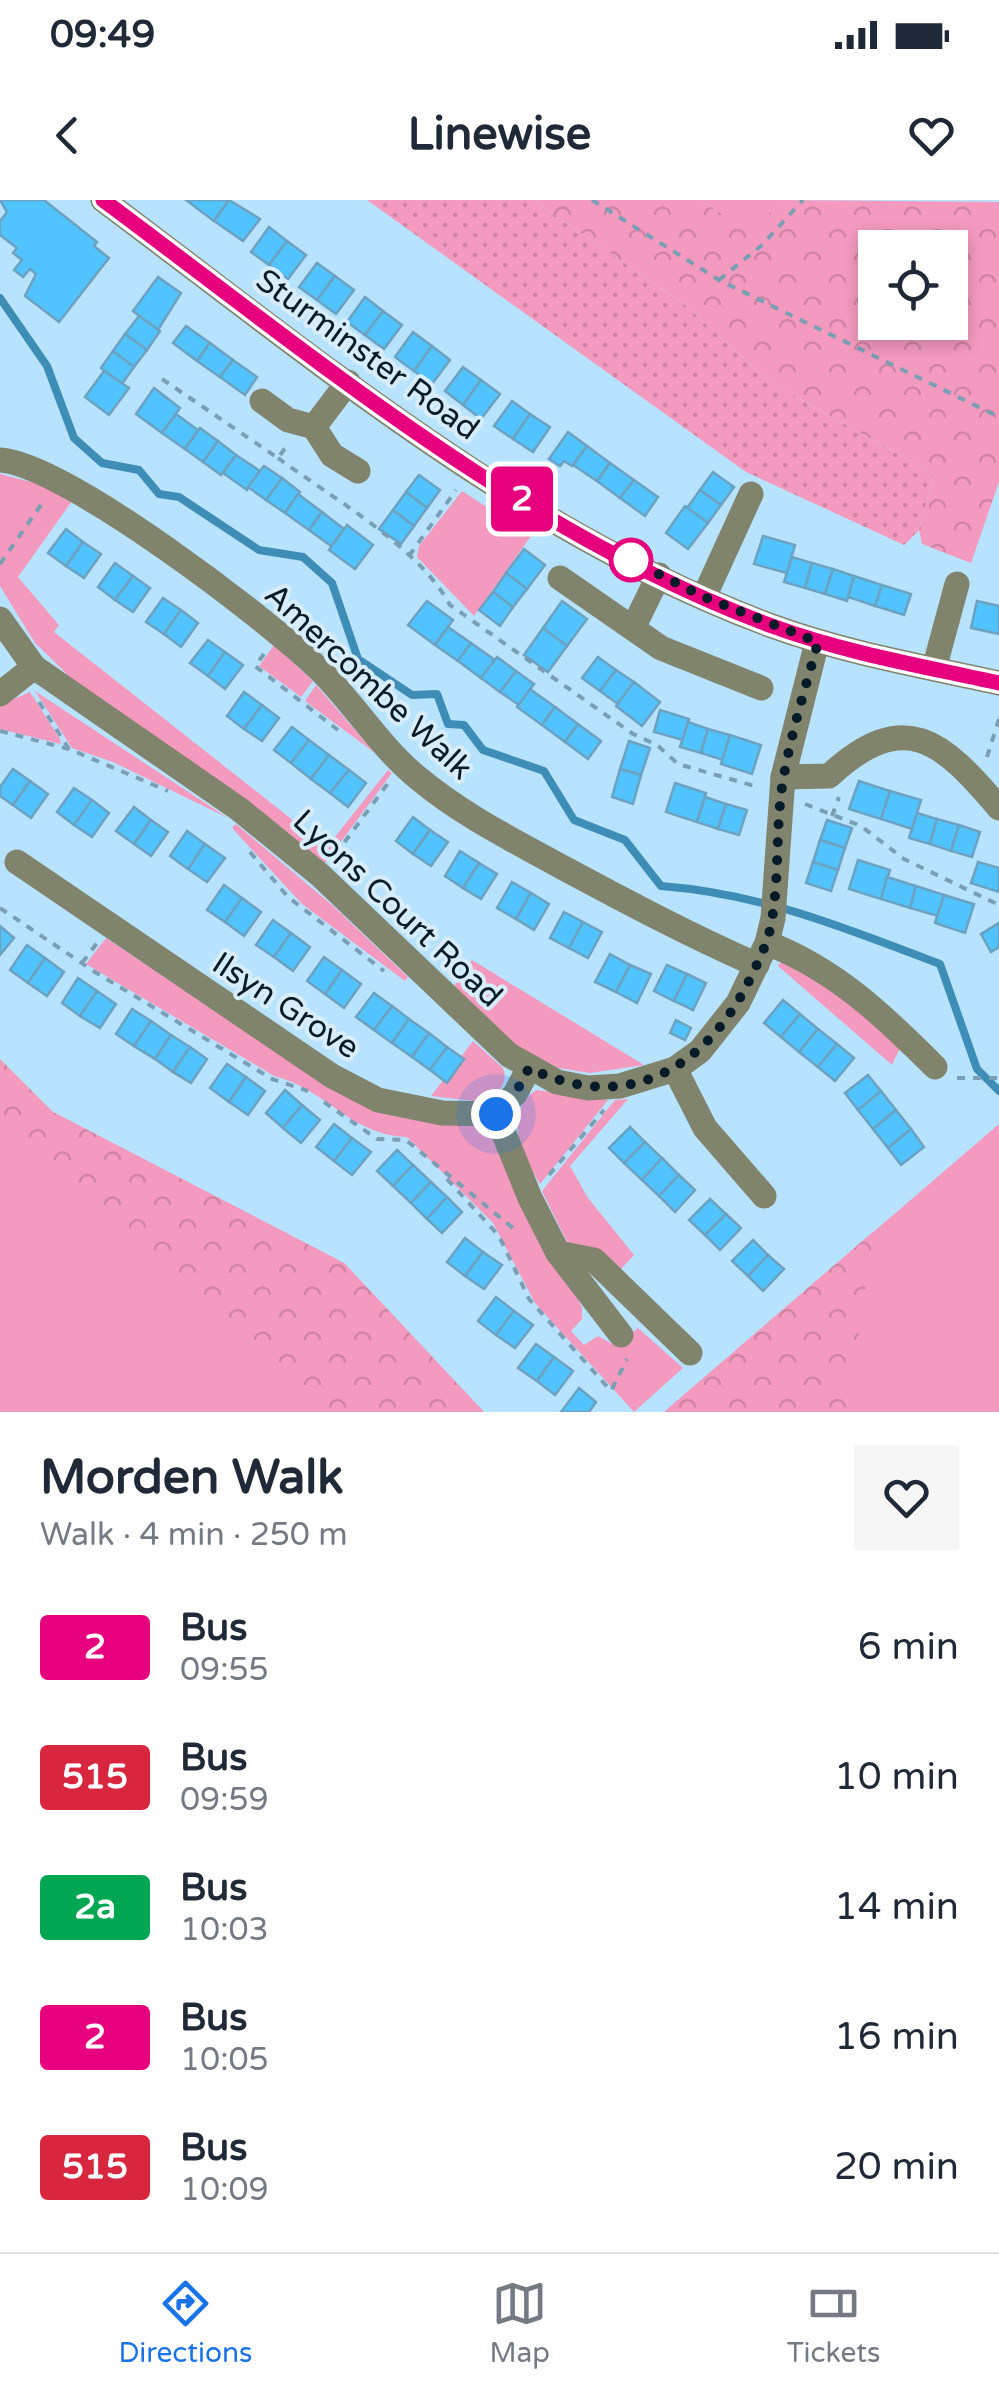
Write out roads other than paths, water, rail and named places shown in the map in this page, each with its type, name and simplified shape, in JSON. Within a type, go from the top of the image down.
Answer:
[{"type":"street","name":"Sturminster Road","points":[[104,200],[348,382],[560,523],[704,597],[818,642],[999,683]]},
{"type":"street","points":[[309,426],[348,382]]},
{"type":"street","points":[[262,400],[288,420],[309,426],[332,454],[358,471]]},
{"type":"street","name":"Amercombe Walk","points":[[0,460],[41,470],[82,491],[280,635],[322,673],[403,763],[480,822],[674,927],[765,942],[823,969],[880,1013],[935,1066]]},
{"type":"street","points":[[704,597],[751,494]]},
{"type":"street","points":[[634,626],[658,575]]},
{"type":"street","points":[[560,578],[661,648],[761,688]]},
{"type":"street","points":[[934,669],[957,584]]},
{"type":"street","name":"Lyons Court Road","points":[[0,620],[28,673],[224,798],[320,875],[509,1055],[557,1082],[588,1088],[620,1086],[675,1069],[723,1026],[765,942]]},
{"type":"street","points":[[765,942],[782,790],[818,642]]},
{"type":"street","points":[[0,694],[28,673]]},
{"type":"street","points":[[782,790],[829,776],[854,751],[875,741],[900,738],[944,750],[999,808]]},
{"type":"street","name":"Ilsyn Grove","points":[[16,862],[348,1084],[378,1100],[442,1113],[496,1114]]},
{"type":"street","points":[[529,1068],[515,1094],[496,1114],[558,1254],[622,1335]]},
{"type":"street","points":[[675,1069],[705,1128],[764,1196]]},
{"type":"street","points":[[558,1254],[594,1260],[690,1353]]},
{"type":"waterway","points":[[0,298],[47,366],[74,438],[102,463],[139,470],[159,494],[179,497],[259,550],[303,557],[332,583],[358,659],[412,695],[437,694],[448,724],[464,725],[483,750],[544,771],[574,820],[625,840],[661,886],[769,905],[940,964],[977,1069],[999,1091]]}]
